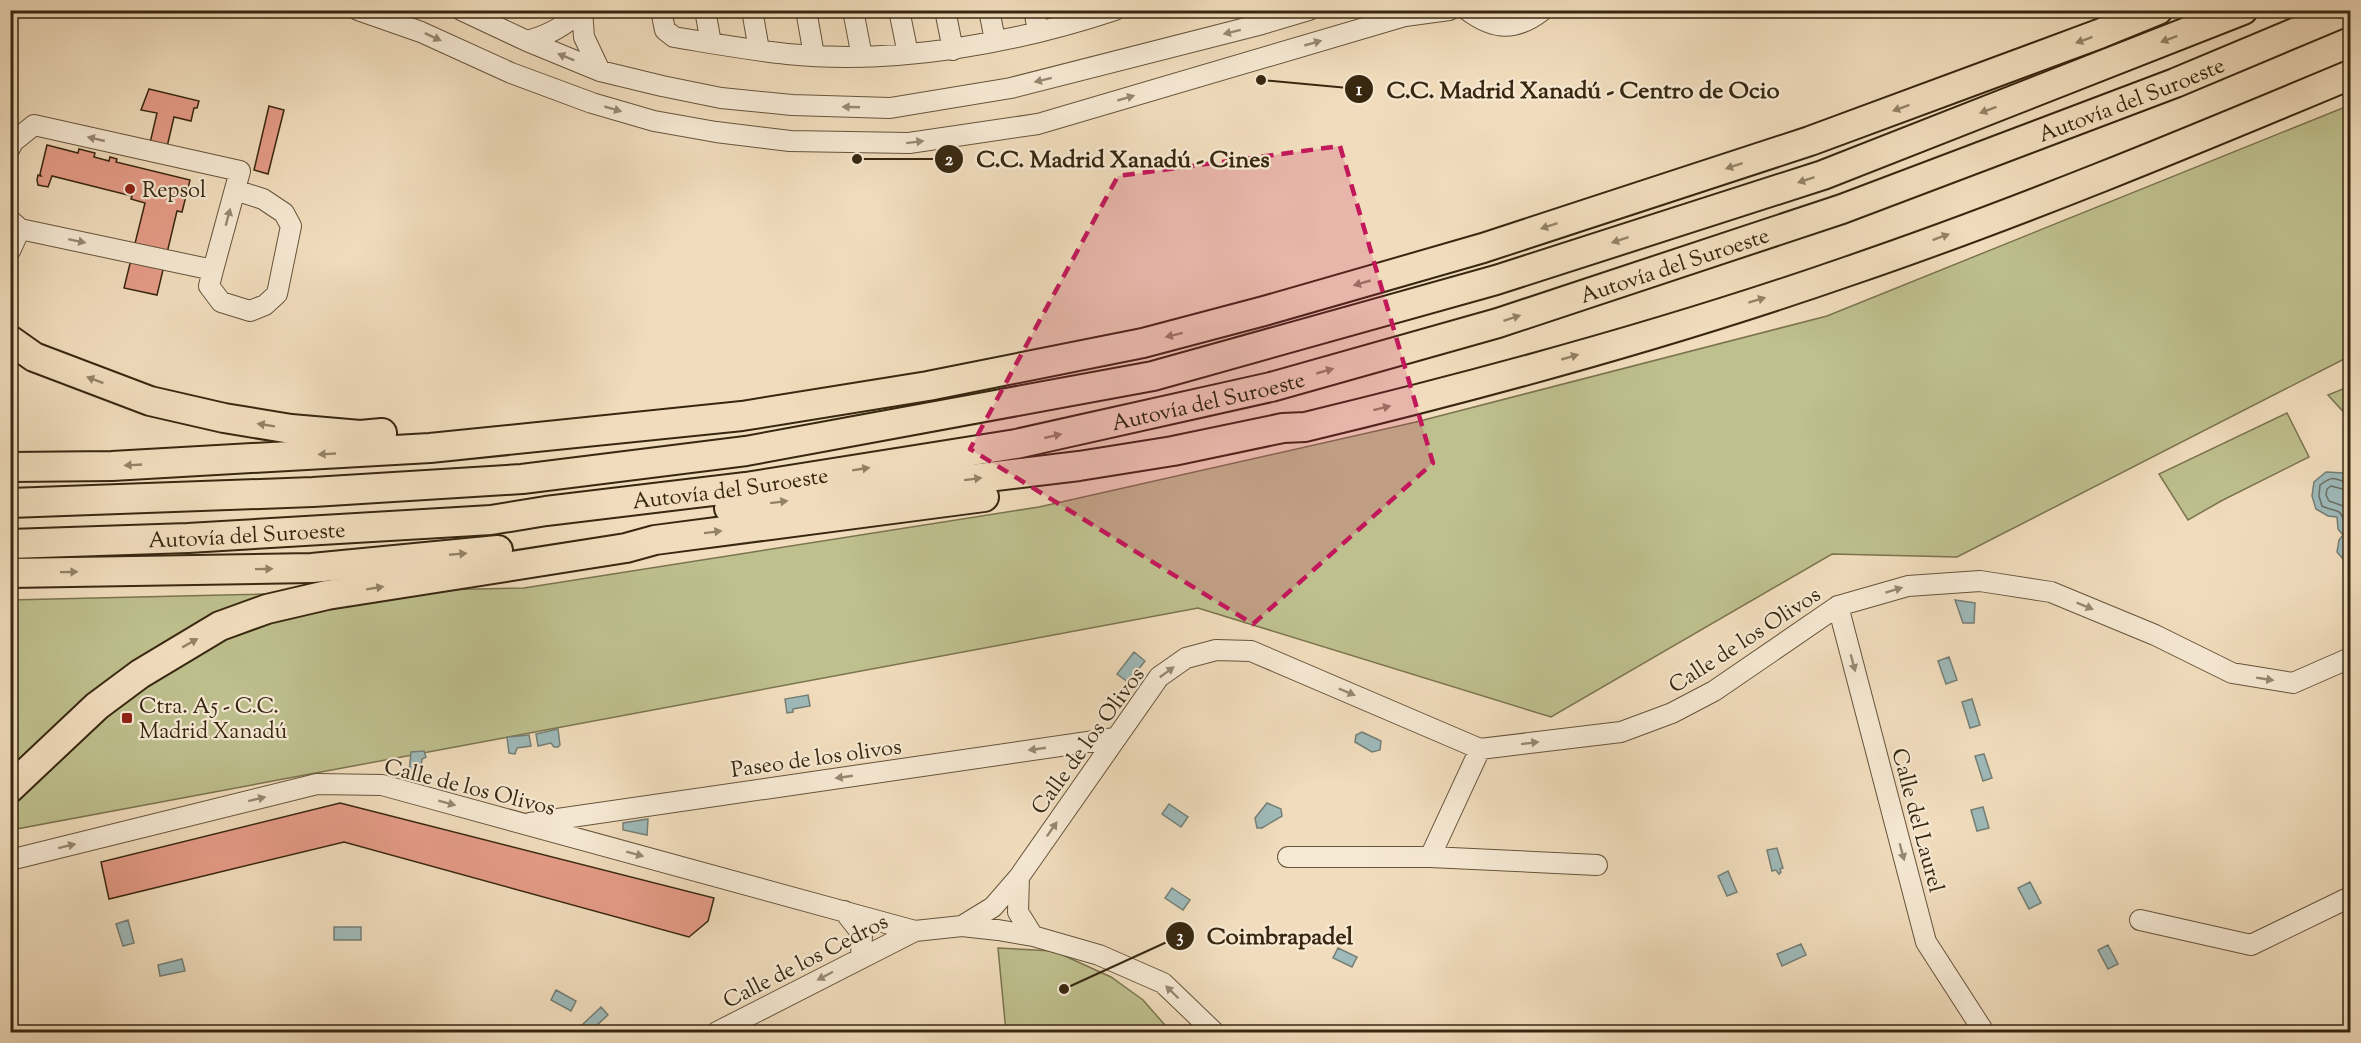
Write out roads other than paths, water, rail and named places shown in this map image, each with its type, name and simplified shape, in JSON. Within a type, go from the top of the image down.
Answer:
[{"type":"highway","points":[[10,467],[112,466],[430,448],[742,416],[928,386],[1143,343],[1264,312],[1482,248],[1810,141],[2088,39],[2157,10]]},
{"type":"highway","name":"Autovía del Suroeste","points":[[10,503],[313,492],[522,479],[746,452],[1153,376],[1496,280],[1823,175],[2243,10]]},
{"type":"highway","name":"Autovía del Suroeste","points":[[10,544],[188,538],[491,520],[546,511],[746,487],[1016,444],[1270,387],[1498,323],[1842,209],[2175,83],[2349,10]]},
{"type":"highway","points":[[491,520],[548,526],[706,511],[1079,466],[1173,452],[1283,428],[1305,427],[1456,391],[1626,341],[1849,271],[2121,170],[2350,75]]},
{"type":"highway","points":[[10,340],[34,357],[150,401],[224,418],[291,429],[360,435],[461,429],[512,441]]},
{"type":"highway","points":[[10,788],[97,706],[140,674],[220,626],[267,609],[327,595],[614,550],[655,540],[1046,488],[1285,436],[1305,427]]},
{"type":"highway","points":[[10,573],[312,568],[624,538],[655,540]]},
{"type":"street","points":[[358,10],[421,32],[511,73],[592,103],[654,121],[716,132],[790,141],[909,143],[1038,124],[1406,16],[1449,10]]},
{"type":"street","points":[[461,10],[527,41],[600,71],[662,87],[721,98],[792,105],[890,108],[1011,88],[1309,10]]},
{"type":"street","points":[[527,41],[545,36],[565,26],[582,10]]},
{"type":"street","points":[[582,10],[584,37],[600,71]]},
{"type":"street","points":[[661,10],[665,30],[674,37],[759,50],[862,57],[953,50],[1084,20],[1115,10]]},
{"type":"street","points":[[705,10],[711,43]]},
{"type":"street","points":[[752,10],[759,50]]},
{"type":"street","points":[[806,10],[814,55]]},
{"type":"street","points":[[853,10],[862,57]]},
{"type":"street","points":[[899,10],[908,54]]},
{"type":"street","points":[[945,10],[953,50]]},
{"type":"street","points":[[989,10],[995,40]]},
{"type":"street","points":[[1034,10],[1038,31]]},
{"type":"street","points":[[1467,10],[1480,20],[1497,26],[1514,26],[1531,20],[1544,10]]},
{"type":"street","points":[[10,148],[13,142],[34,125],[240,171],[209,286],[221,302],[250,311],[265,305],[277,294],[291,226],[284,213],[263,199],[235,190]]},
{"type":"street","points":[[10,250],[14,227],[213,270]]},
{"type":"street","name":"Calle de los Olivos","points":[[962,926],[993,907],[1019,877],[1159,677],[1186,658],[1216,650],[1251,651],[1480,749],[1621,732],[1672,713],[1714,691],[1838,606],[1908,586],[1980,581],[2051,592],[2155,635],[2232,674],[2293,683],[2350,657]]},
{"type":"street","name":"Calle del Laurel","points":[[1838,606],[1926,942],[1984,1032]]},
{"type":"street","name":"Paseo de los olivos","points":[[523,824],[1115,738]]},
{"type":"street","points":[[1430,857],[1480,749]]},
{"type":"street","name":"Calle de los Olivos","points":[[10,860],[317,784],[382,785],[915,931]]},
{"type":"street","points":[[1288,857],[1430,857],[1597,865]]},
{"type":"street","points":[[1019,877],[1018,912],[1033,936]]},
{"type":"street","points":[[2140,920],[2251,945],[2350,897]]},
{"type":"street","points":[[844,912],[861,934],[861,957]]},
{"type":"street","points":[[915,931],[962,926],[998,930],[1033,936],[1099,955],[1163,983],[1214,1032]]},
{"type":"street","name":"Calle de los Cedros","points":[[717,1032],[915,931]]},
{"type":"water","points":[[2326,472],[2344,473],[2350,480],[2350,562],[2344,560],[2337,552],[2339,540],[2343,535],[2338,529],[2337,517],[2328,516],[2316,509],[2312,496],[2314,482]]},
{"type":"water","points":[[1955,600],[1975,603],[1974,623],[1963,623]]},
{"type":"water","points":[[1134,652],[1145,661],[1128,682],[1117,674]]},
{"type":"water","points":[[1949,657],[1957,680],[1946,684],[1938,661]]},
{"type":"water","points":[[808,695],[810,706],[793,709],[793,712],[787,713],[785,699]]},
{"type":"water","points":[[1972,699],[1980,725],[1970,728],[1962,702]]},
{"type":"water","points":[[558,729],[560,745],[558,747],[554,747],[551,743],[538,746],[536,734]]},
{"type":"water","points":[[1362,732],[1381,741],[1380,750],[1372,752],[1355,742],[1356,735]]},
{"type":"water","points":[[529,735],[531,746],[517,748],[515,754],[509,753],[507,737]]},
{"type":"water","points":[[424,751],[426,757],[422,759],[420,776],[409,773],[411,752]]},
{"type":"water","points":[[1984,754],[1992,778],[1983,781],[1975,756]]},
{"type":"water","points":[[1267,803],[1281,809],[1282,816],[1262,828],[1257,828],[1255,818]]},
{"type":"water","points":[[1169,804],[1188,817],[1181,827],[1162,814]]},
{"type":"water","points":[[1983,807],[1989,828],[1977,831],[1971,810]]},
{"type":"water","points":[[648,819],[647,835],[623,830],[623,823]]},
{"type":"water","points":[[1777,848],[1783,868],[1780,869],[1779,874],[1776,870],[1772,871],[1767,850]]},
{"type":"water","points":[[1728,871],[1737,892],[1727,896],[1718,876]]},
{"type":"water","points":[[2030,882],[2041,903],[2029,909],[2018,888]]},
{"type":"water","points":[[1172,888],[1190,900],[1183,910],[1165,898]]},
{"type":"water","points":[[128,920],[134,943],[123,946],[116,924]]},
{"type":"water","points":[[334,927],[361,927],[361,940],[334,940]]},
{"type":"water","points":[[1801,944],[1806,955],[1782,966],[1777,954]]},
{"type":"water","points":[[2108,945],[2118,964],[2108,969],[2098,950]]},
{"type":"water","points":[[1338,948],[1357,957],[1352,967],[1333,958]]},
{"type":"water","points":[[182,959],[185,971],[160,976],[158,965]]},
{"type":"water","points":[[556,990],[576,1001],[571,1011],[551,1000]]},
{"type":"water","points":[[601,1007],[608,1015],[589,1032],[582,1025]]},
{"type":"place","name":"C.C. Madrid Xanadú - Centro de Ocio","points":[[1261,80]]},
{"type":"place","name":"C.C. Madrid Xanadú - Cines","points":[[857,159]]},
{"type":"place","name":"Repsol","points":[[130,189]]},
{"type":"place","name":"Ctra. A5 - C.C. Madrid Xanadú","points":[[127,718]]},
{"type":"place","name":"Coimbrapadel","points":[[1064,989]]}]
